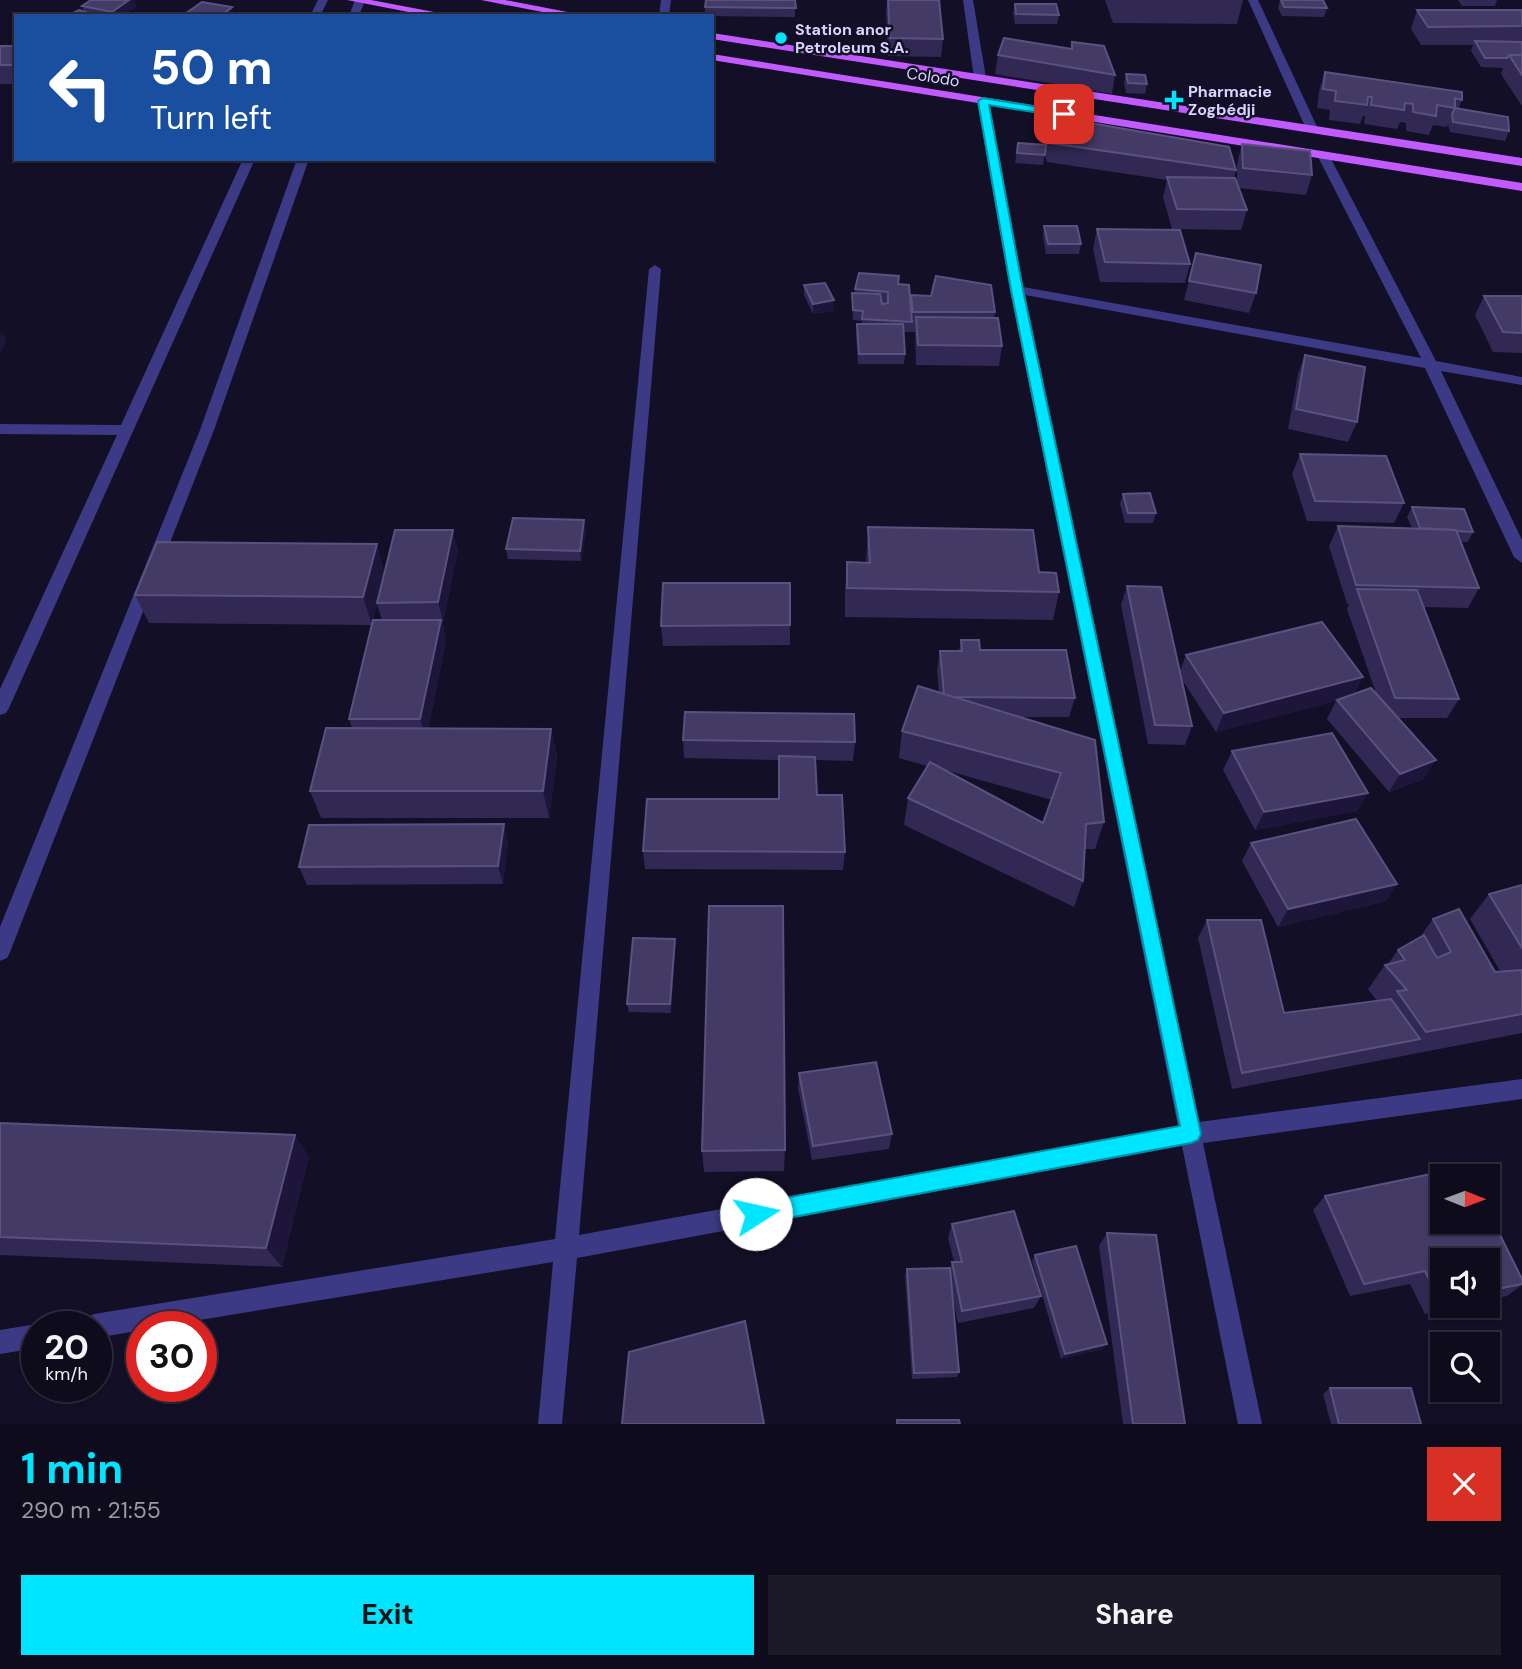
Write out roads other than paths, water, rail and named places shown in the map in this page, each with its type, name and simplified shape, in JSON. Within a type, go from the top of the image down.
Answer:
[{"type":"main road","points":[[357,0],[438,14]]},
{"type":"main road","points":[[486,0],[571,14]]},
{"type":"main road","name":"Colodo","points":[[714,36],[1522,162]]},
{"type":"main road","name":"Colodo","points":[[714,57],[1522,187]]},
{"type":"street","points":[[968,0],[980,78]]},
{"type":"street","points":[[1253,0],[1313,131]]},
{"type":"street","points":[[983,101],[1017,290],[1250,1424]]},
{"type":"street","points":[[1323,155],[1431,365],[1522,557]]},
{"type":"street","points":[[0,708],[248,161]]},
{"type":"street","points":[[0,952],[207,430],[302,161]]},
{"type":"street","points":[[551,1424],[655,270]]},
{"type":"street","points":[[1017,290],[1522,381]]},
{"type":"street","points":[[0,429],[125,430]]},
{"type":"street","points":[[112,1323],[565,1248],[1191,1134],[1522,1089]]},
{"type":"street","points":[[0,1342],[21,1339]]},
{"type":"place","name":"Station anor Petroleum S.A.","points":[[781,38]]},
{"type":"place","name":"Pharmacie Zogbédji","points":[[1174,100]]}]
